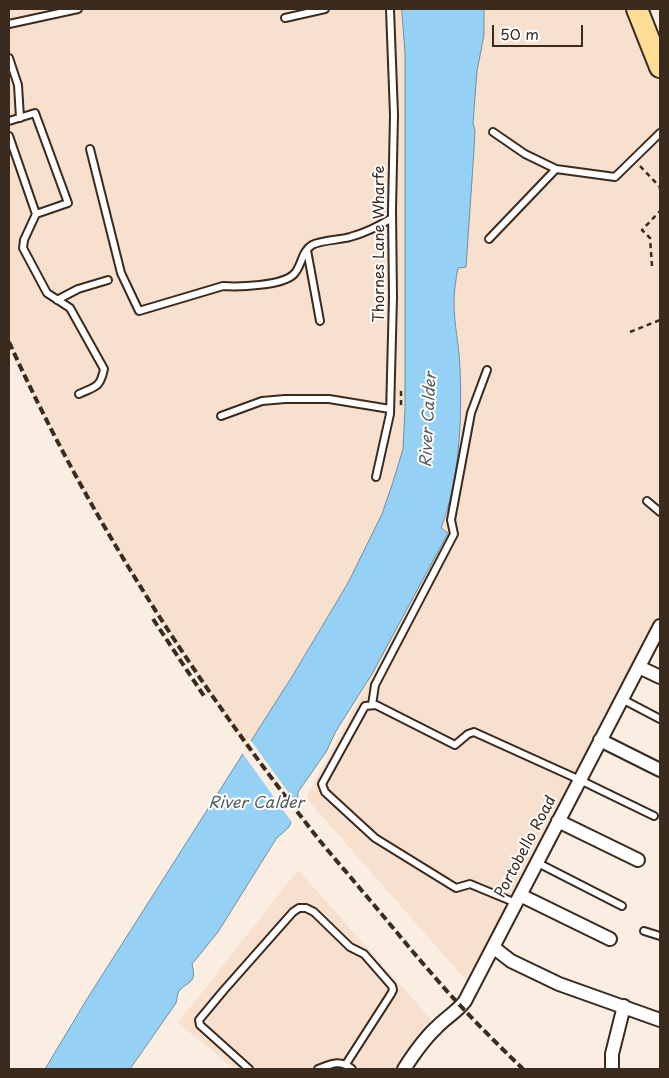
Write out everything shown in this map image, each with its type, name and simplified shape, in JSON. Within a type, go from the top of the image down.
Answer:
[{"type":"main road","points":[[637,9],[660,67]]},
{"type":"street","name":"Portobello Road","points":[[404,1069],[415,1052],[437,1026],[462,1006],[660,626]]},
{"type":"street","points":[[639,667],[660,677]]},
{"type":"street","points":[[600,740],[660,770]]},
{"type":"street","points":[[558,821],[638,860]]},
{"type":"street","points":[[518,899],[610,939]]},
{"type":"street","points":[[493,947],[511,961],[531,972],[660,1020]]},
{"type":"street","points":[[612,1069],[612,1054],[624,1006]]},
{"type":"lane","points":[[9,24],[78,9]]},
{"type":"lane","points":[[285,18],[325,9]]},
{"type":"lane","name":"Thornes Lane Wharfe","points":[[376,477],[390,409],[394,115],[390,9]]},
{"type":"lane","points":[[9,58],[18,85],[20,118]]},
{"type":"lane","points":[[9,121],[35,113],[68,203],[36,214]]},
{"type":"lane","points":[[493,132],[525,154],[556,169],[616,177],[660,133]]},
{"type":"lane","points":[[10,141],[36,214],[24,240],[23,248],[47,293],[70,308],[104,369],[102,381],[98,385],[79,394]]},
{"type":"lane","points":[[90,149],[121,273],[140,311],[222,286],[233,287],[283,280],[294,275],[308,250],[313,245],[364,232],[392,218]]},
{"type":"lane","points":[[489,239],[556,169]]},
{"type":"lane","points":[[308,250],[320,321]]},
{"type":"lane","points":[[57,300],[78,289],[108,280]]},
{"type":"lane","points":[[372,705],[375,684],[454,534],[451,520],[471,413],[486,370]]},
{"type":"lane","points":[[221,416],[262,401],[285,399],[329,399],[390,409]]},
{"type":"lane","points":[[647,501],[660,512]]},
{"type":"lane","points":[[622,699],[660,719]]},
{"type":"lane","points":[[518,899],[470,884],[456,888],[375,838],[325,792],[322,784],[365,706],[376,705],[455,745],[468,734],[474,732],[654,816]]},
{"type":"lane","points":[[536,862],[622,906]]},
{"type":"lane","points":[[249,1069],[200,1025],[199,1020],[293,912],[299,908],[306,908],[320,917],[350,947],[364,954],[392,986],[393,990],[349,1067],[333,1063],[318,1069]]},
{"type":"lane","points":[[644,931],[660,936]]},
{"type":"path","points":[[634,159],[660,187],[660,190]]},
{"type":"path","points":[[652,266],[650,238],[642,230],[660,210]]},
{"type":"path","points":[[630,332],[660,320]]},
{"type":"shaded area","points":[[9,9],[436,9],[427,474],[265,781],[229,720],[134,579],[79,481],[30,388],[9,342]]},
{"type":"shaded area","points":[[484,9],[637,9],[660,67],[660,626],[472,987],[306,798],[448,533],[441,529],[447,513],[457,463],[460,401],[460,366],[454,288],[458,268],[466,266],[475,131],[473,123],[477,71],[484,35]]},
{"type":"shaded area","points":[[298,870],[437,1026],[404,1069],[235,1069],[178,1023]]},
{"type":"water","name":"River Calder","points":[[402,9],[484,9],[484,35],[477,71],[473,123],[475,131],[466,267],[458,268],[454,293],[461,407],[456,469],[441,528],[448,533],[372,674],[336,731],[326,752],[298,792],[297,805],[289,827],[276,839],[218,932],[192,964],[193,978],[179,991],[176,1003],[130,1069],[45,1069],[87,999],[293,675],[348,583],[382,514],[393,482],[403,449],[405,409],[405,53]]},
{"type":"pier","points":[[249,738],[299,807],[293,824],[241,751]]},
{"type":"railway","points":[[9,342],[39,406],[72,469],[143,591],[182,651],[263,767],[313,832],[415,955],[477,1023],[523,1069]]},
{"type":"railway","points":[[153,619],[204,696]]}]
